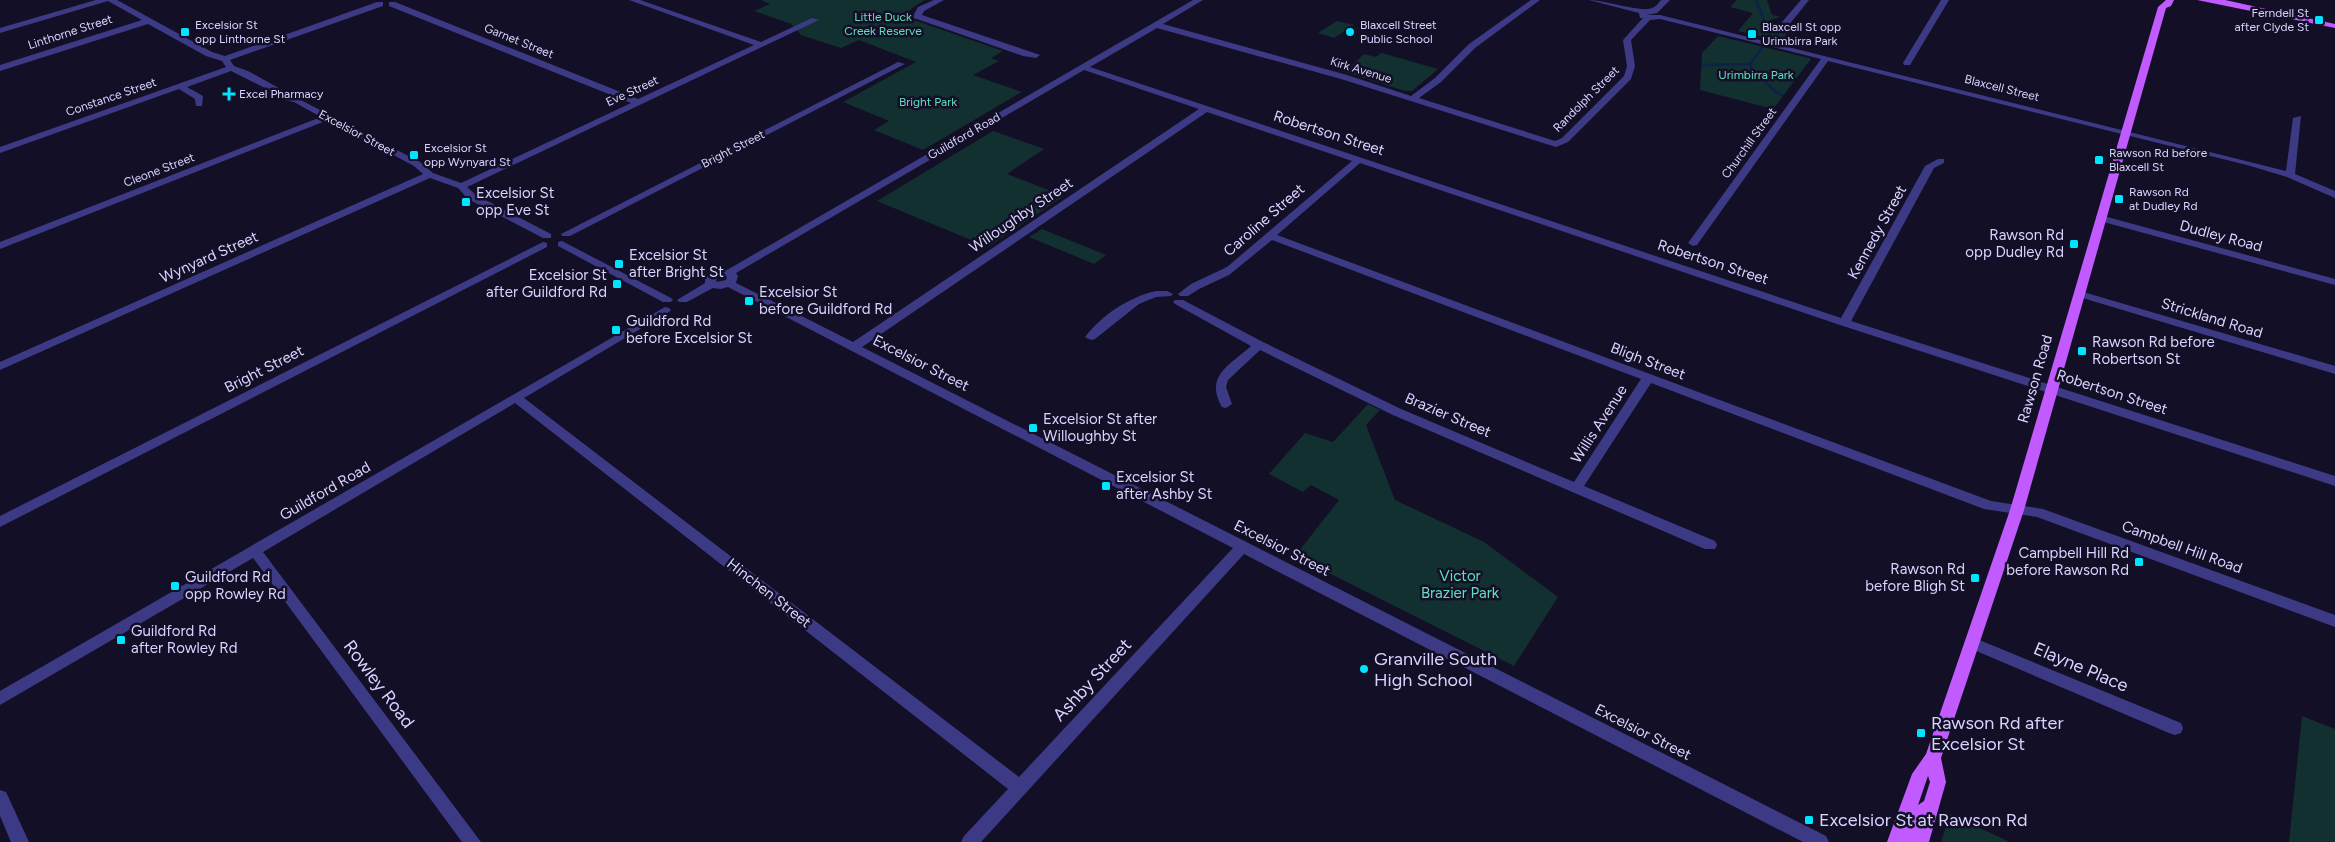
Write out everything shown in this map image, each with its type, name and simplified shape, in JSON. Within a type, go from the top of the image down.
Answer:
[{"type":"main road","name":"Rawson Road","points":[[1896,842],[1920,774],[1933,758],[2017,510],[2161,4],[2168,4],[2170,0]]},
{"type":"main road","points":[[2201,0],[2335,26]]},
{"type":"main road","points":[[2214,0],[2224,3]]},
{"type":"main road","points":[[1920,842],[1938,782],[1933,758]]},
{"type":"main road","points":[[1911,842],[1922,811],[1932,806]]},
{"type":"street","points":[[0,31],[104,0]]},
{"type":"street","points":[[111,0],[209,54],[225,59],[381,2],[394,2]]},
{"type":"street","points":[[633,0],[761,45]]},
{"type":"street","points":[[940,0],[921,9],[916,14],[920,18],[1026,54],[1036,55]]},
{"type":"street","name":"Guildford Road","points":[[0,699],[517,398],[666,305],[678,309],[683,306],[683,300],[711,284],[721,286],[729,278],[1199,0]]},
{"type":"street","points":[[1412,99],[1438,80],[1472,46],[1536,0]]},
{"type":"street","name":"Blaxcell Street","points":[[1593,0],[2250,163],[2290,175],[2335,195]]},
{"type":"street","name":"Randolph Street","points":[[1556,144],[1565,140],[1628,77],[1631,66],[1627,40],[1634,30],[1666,0]]},
{"type":"street","points":[[1785,24],[1805,0]]},
{"type":"street","points":[[1907,63],[1945,0]]},
{"type":"street","name":"Garnet Street","points":[[394,2],[637,102]]},
{"type":"street","name":"Eve Street","points":[[460,186],[815,20]]},
{"type":"street","name":"Linthorne Street","points":[[0,68],[148,21]]},
{"type":"street","name":"Kirk Avenue","points":[[1157,25],[1344,77],[1543,142],[1556,144]]},
{"type":"street","name":"Churchill Street","points":[[1693,243],[1826,58]]},
{"type":"street","points":[[225,59],[231,68]]},
{"type":"street","name":"Bright Street","points":[[564,239],[901,64]]},
{"type":"street","name":"Robertson Street","points":[[1083,67],[1844,322],[2335,481]]},
{"type":"street","name":"Constance Street","points":[[0,150],[231,68]]},
{"type":"street","name":"Excelsior Street","points":[[231,68],[246,73],[284,94],[283,97],[297,100],[418,164],[430,176],[460,186],[472,197],[545,240]]},
{"type":"street","points":[[180,86],[200,98],[198,104]]},
{"type":"street","name":"Willoughby Street","points":[[854,347],[1205,109]]},
{"type":"street","name":"Cleone Street","points":[[0,246],[328,117]]},
{"type":"street","points":[[2290,175],[2298,118]]},
{"type":"street","name":"Caroline Street","points":[[1181,298],[1191,288],[1226,272],[1358,160]]},
{"type":"street","name":"Kennedy Street","points":[[1844,322],[1930,166],[1941,161]]},
{"type":"street","name":"Wynyard Street","points":[[0,366],[430,176]]},
{"type":"street","name":"Dudley Road","points":[[2100,218],[2335,282]]},
{"type":"street","name":"Bligh Street","points":[[1269,235],[1990,506],[2017,510]]},
{"type":"street","points":[[545,240],[552,246],[564,239],[666,305]]},
{"type":"street","name":"Bright Street","points":[[0,522],[545,240]]},
{"type":"street","name":"Excelsior Street","points":[[729,278],[854,347],[1820,842]]},
{"type":"street","points":[[1091,337],[1140,298],[1153,294],[1167,294],[1174,291],[1181,298]]},
{"type":"street","name":"Strickland Road","points":[[2080,294],[2335,370]]},
{"type":"street","name":"Brazier Street","points":[[1181,298],[1260,345],[1397,412],[1710,545]]},
{"type":"street","points":[[1226,404],[1220,387],[1222,379],[1260,345]]},
{"type":"street","name":"Willis Avenue","points":[[1576,487],[1648,378]]},
{"type":"street","name":"Hinchen Street","points":[[517,398],[1020,788]]},
{"type":"street","name":"Campbell Hill Road","points":[[2017,510],[2045,514],[2335,621]]},
{"type":"street","name":"Ashby Street","points":[[970,842],[1242,546]]},
{"type":"street","name":"Rowley Road","points":[[255,551],[472,842]]},
{"type":"street","name":"Elayne Place","points":[[1972,643],[2175,728]]},
{"type":"street","points":[[0,797],[20,842]]},
{"type":"green space","points":[[761,0],[925,0],[912,8],[908,14],[911,19],[1003,51],[991,58],[999,61],[973,75],[1022,92],[923,150],[874,130],[889,121],[843,102],[916,62],[859,40],[841,48],[801,35],[791,24],[754,11],[770,4]]},
{"type":"green space","points":[[1737,0],[1767,0],[1772,15],[1781,17],[1770,20],[1767,25],[1786,30],[1785,42],[1738,31],[1753,13],[1730,7]]},
{"type":"green space","points":[[1337,21],[1354,25],[1334,38],[1318,33]]},
{"type":"green space","name":"Urimbirra Park","points":[[1718,36],[1811,59],[1773,109],[1700,90],[1702,53]]},
{"type":"green space","points":[[1381,53],[1438,69],[1412,91],[1405,91],[1345,72],[1364,54],[1376,57]]},
{"type":"green space","points":[[993,131],[1044,149],[1007,174],[1064,196],[988,247],[877,201]]},
{"type":"green space","points":[[1042,229],[1106,255],[1094,264],[1029,237]]},
{"type":"green space","name":"Victor Brazier Park","points":[[1368,404],[1380,410],[1366,425],[1395,500],[1484,542],[1558,597],[1514,666],[1295,556],[1339,500],[1311,485],[1303,492],[1269,474],[1305,433],[1333,442]]},
{"type":"green space","points":[[2302,716],[2335,729],[2335,842],[2289,842]]},
{"type":"green space","points":[[1950,814],[2010,842],[1941,842]]},
{"type":"waterway","points":[[1756,0],[1771,37]]},
{"type":"waterway","points":[[1750,64],[1762,48]]},
{"type":"waterway","points":[[1703,65],[1750,64]]},
{"type":"waterway","points":[[1750,64],[1751,68],[1777,93],[1782,95]]},
{"type":"place","name":"Ferndell St after Clyde St","points":[[2319,20]]},
{"type":"place","name":"Excelsior St opp Linthorne St","points":[[185,32]]},
{"type":"place","name":"Blaxcell Street Public School","points":[[1350,32]]},
{"type":"place","name":"Blaxcell St opp Urimbirra Park","points":[[1752,34]]},
{"type":"place","name":"Excel Pharmacy","points":[[229,94]]},
{"type":"place","name":"Excelsior St opp Wynyard St","points":[[414,155]]},
{"type":"place","name":"Rawson Rd before Blaxcell St","points":[[2099,160]]},
{"type":"place","name":"Rawson Rd at Dudley Rd","points":[[2119,199]]},
{"type":"place","name":"Excelsior St opp Eve St","points":[[466,202]]},
{"type":"place","name":"Rawson Rd opp Dudley Rd","points":[[2074,244]]},
{"type":"place","name":"Excelsior St after Bright St","points":[[619,264]]},
{"type":"place","name":"Excelsior St after Guildford Rd","points":[[617,284]]},
{"type":"place","name":"Excelsior St before Guildford Rd","points":[[749,301]]},
{"type":"place","name":"Guildford Rd before Excelsior St","points":[[616,330]]},
{"type":"place","name":"Rawson Rd before Robertson St","points":[[2082,351]]},
{"type":"place","name":"Excelsior St after Willoughby St","points":[[1033,428]]},
{"type":"place","name":"Excelsior St after Ashby St","points":[[1106,486]]},
{"type":"place","name":"Campbell Hill Rd before Rawson Rd","points":[[2139,562]]},
{"type":"place","name":"Rawson Rd before Bligh St","points":[[1975,578]]},
{"type":"place","name":"Guildford Rd opp Rowley Rd","points":[[175,586]]},
{"type":"place","name":"Guildford Rd after Rowley Rd","points":[[121,640]]},
{"type":"place","name":"Granville South High School","points":[[1364,669]]},
{"type":"place","name":"Rawson Rd after Excelsior St","points":[[1921,733]]},
{"type":"place","name":"Excelsior St at Rawson Rd","points":[[1809,820]]},
{"type":"park label","name":"Little Duck Creek Reserve","points":[[883,24]]},
{"type":"park label","name":"Bright Park","points":[[928,102]]}]
